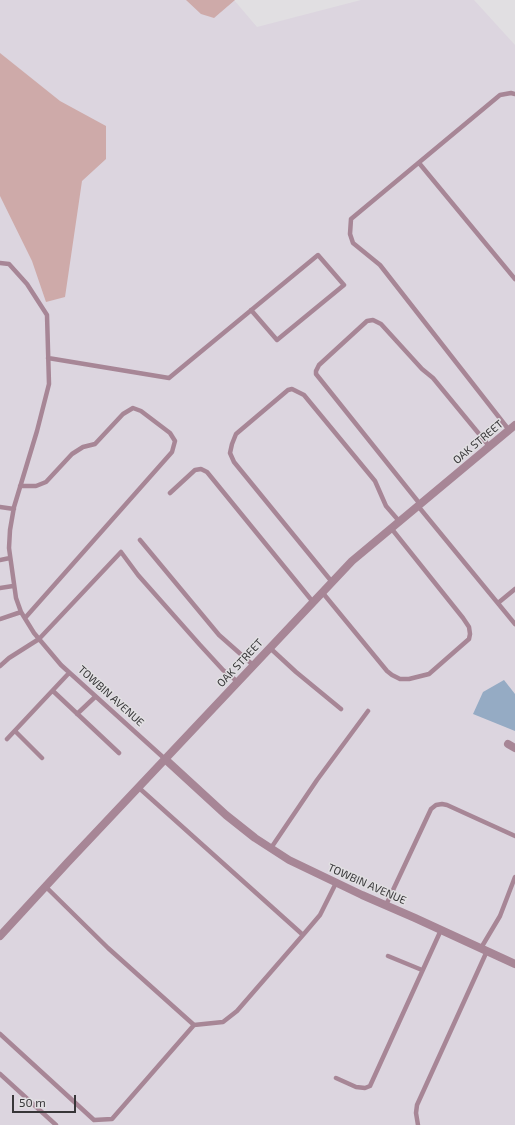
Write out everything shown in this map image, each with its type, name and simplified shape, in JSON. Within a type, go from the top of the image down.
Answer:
[{"type":"street","name":"OAK STREET","points":[[0,936],[45,886],[352,561],[512,427]]},
{"type":"street","name":"TOWBIN AVENUE","points":[[165,759],[226,815],[255,838],[289,860],[336,883],[515,964]]},
{"type":"lane","points":[[512,427],[380,265],[353,243],[350,234],[351,219],[500,95],[511,93],[515,94]]},
{"type":"lane","points":[[419,163],[515,280]]},
{"type":"lane","points":[[48,358],[168,378],[251,310],[318,256],[344,285],[277,340],[251,310]]},
{"type":"lane","name":"TOWBIN AVENUE","points":[[0,263],[9,264],[27,284],[47,315],[49,384],[20,486],[10,530],[9,548],[13,586],[16,598],[21,612],[39,639],[61,665],[165,759]]},
{"type":"lane","points":[[489,446],[433,378],[422,369],[381,324],[373,320],[367,321],[319,364],[316,374],[515,624]]},
{"type":"lane","points":[[332,582],[234,462],[230,453],[236,434],[288,390],[292,389],[304,395],[375,481],[386,506],[399,521]]},
{"type":"lane","points":[[20,486],[36,486],[46,482],[72,454],[82,447],[95,444],[122,414],[133,408],[147,415],[170,433],[175,441],[172,452],[25,618]]},
{"type":"lane","points":[[170,493],[195,470],[201,469],[207,472],[313,602]]},
{"type":"lane","points":[[0,507],[14,509]]},
{"type":"lane","points":[[322,592],[387,671],[400,678],[409,679],[429,674],[469,639],[469,627],[463,618],[391,528]]},
{"type":"lane","points":[[140,540],[219,635],[253,665]]},
{"type":"lane","points":[[0,666],[9,658],[39,639],[121,552],[138,575],[200,645],[223,670],[238,682]]},
{"type":"lane","points":[[0,560],[10,558]]},
{"type":"lane","points":[[0,588],[13,586]]},
{"type":"lane","points":[[498,602],[515,589]]},
{"type":"lane","points":[[0,619],[21,612]]},
{"type":"lane","points":[[270,648],[296,672],[341,709]]},
{"type":"lane","points":[[7,739],[69,673]]},
{"type":"lane","points":[[52,691],[119,753]]},
{"type":"lane","points":[[77,714],[95,697]]},
{"type":"lane","points":[[271,848],[317,780],[368,711]]},
{"type":"lane","points":[[15,731],[42,758]]},
{"type":"lane","points":[[138,787],[303,935]]},
{"type":"lane","points":[[386,905],[431,809],[436,805],[447,805],[515,836]]},
{"type":"lane","points":[[418,1125],[416,1113],[418,1105],[515,878]]},
{"type":"lane","points":[[0,1034],[94,1120],[104,1121],[112,1119],[194,1025],[223,1022],[237,1011],[320,915],[336,883]]},
{"type":"lane","points":[[45,886],[108,948],[194,1025]]},
{"type":"lane","points":[[336,1078],[356,1087],[365,1088],[370,1086],[441,930]]},
{"type":"lane","points":[[388,956],[422,970]]},
{"type":"lane","points":[[0,1074],[56,1125]]},
{"type":"shaded area","points":[[0,0],[234,0],[257,27],[361,0],[474,0],[515,45],[515,1125],[0,1125]]},
{"type":"shaded area","points":[[186,0],[235,0],[214,18],[201,14]]},
{"type":"shaded area","points":[[0,53],[60,101],[106,126],[106,159],[82,181],[65,297],[46,302],[32,261],[0,196]]},
{"type":"water","points":[[504,680],[515,694],[515,731],[473,714],[483,692]]}]
